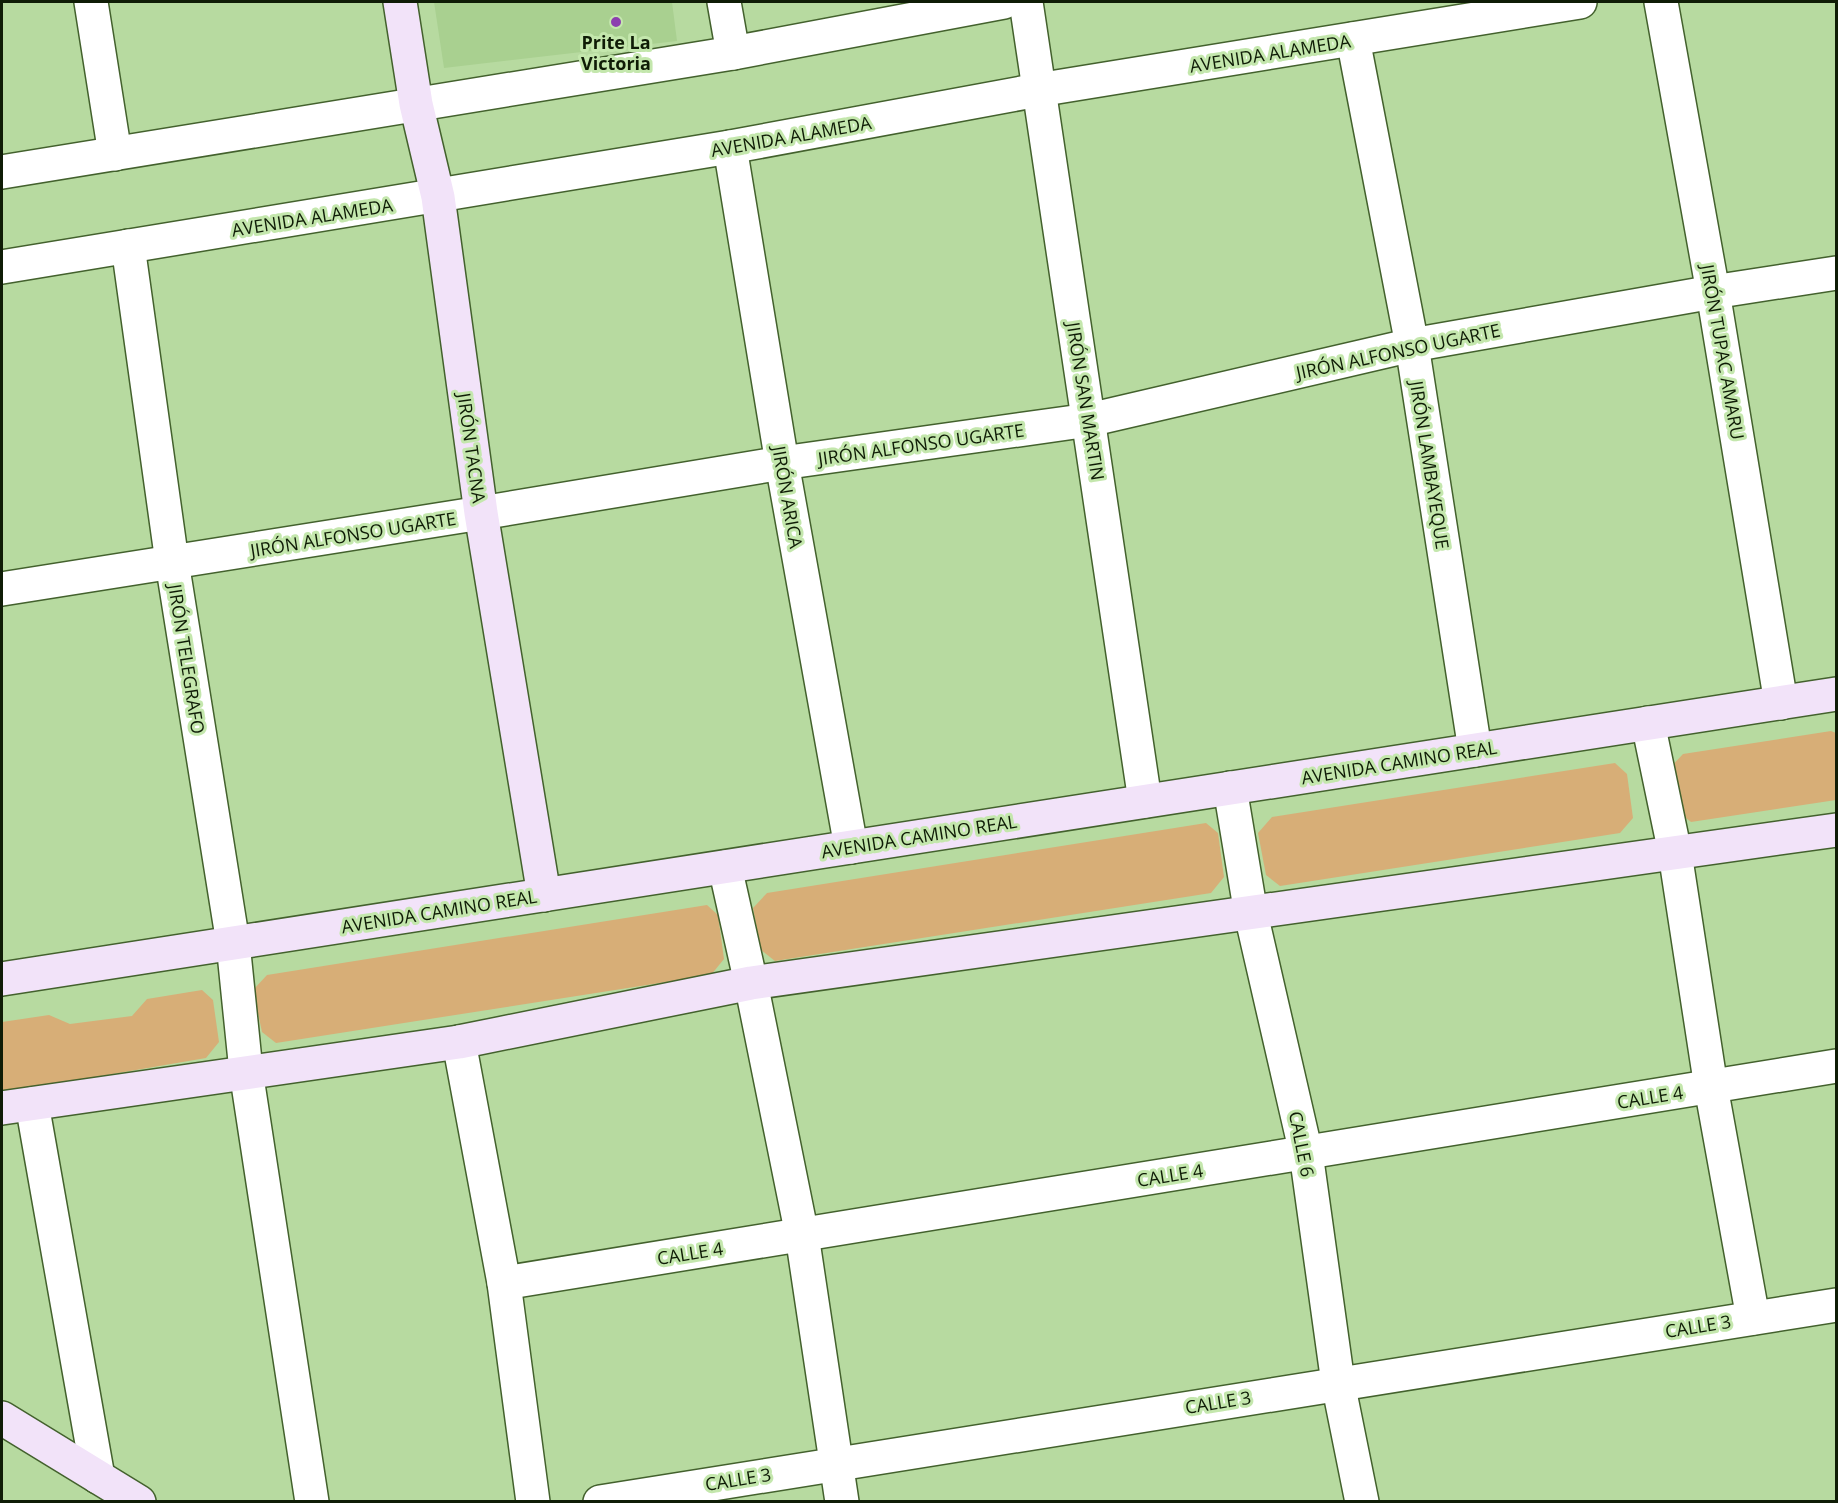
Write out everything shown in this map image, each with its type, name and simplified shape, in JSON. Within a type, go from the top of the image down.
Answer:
[{"type":"street","points":[[91,2],[115,154]]},
{"type":"street","name":"JIRÓN TACNA","points":[[400,2],[416,104],[438,197],[481,513],[544,895]]},
{"type":"street","points":[[724,2],[733,53]]},
{"type":"street","points":[[2,172],[733,53],[1004,2]]},
{"type":"street","name":"JIRÓN SAN MARTIN","points":[[1026,2],[1144,801]]},
{"type":"street","name":"AVENIDA ALAMEDA","points":[[2,267],[438,197],[730,147],[1038,90],[1580,2]]},
{"type":"street","name":"JIRÓN TUPAC AMARU","points":[[1661,2],[1713,292],[1781,703]]},
{"type":"street","name":"JIRÓN LAMBAYEQUE","points":[[1353,39],[1412,345],[1475,750]]},
{"type":"street","name":"JIRÓN ARICA","points":[[730,147],[782,463],[851,847]]},
{"type":"street","name":"JIRÓN TELEGRAFO","points":[[128,246],[172,562],[233,943],[246,1071],[312,1502]]},
{"type":"street","name":"JIRÓN ALFONSO UGARTE","points":[[2,589],[782,463],[1089,420],[1412,345],[1713,292],[1836,273]]},
{"type":"street","name":"AVENIDA CAMINO REAL","points":[[2,979],[1836,694]]},
{"type":"street","points":[[1648,723],[1675,853],[1711,1087],[1754,1318]]},
{"type":"street","name":"CALLE 6","points":[[1230,788],[1251,914],[1306,1153],[1338,1383],[1362,1502]]},
{"type":"street","points":[[98,1477],[17,1106],[246,1071],[459,1042],[751,984],[1836,830]]},
{"type":"street","points":[[725,867],[802,1234],[842,1502]]},
{"type":"street","points":[[459,1042],[504,1283],[533,1502]]},
{"type":"street","name":"CALLE 4","points":[[504,1283],[1836,1066]]},
{"type":"street","name":"CALLE 3","points":[[600,1502],[1836,1305]]},
{"type":"street","points":[[2,1418],[139,1502]]},
{"type":"shaded area","points":[[434,2],[672,2],[677,41],[444,68]]},
{"type":"shaded area","points":[[1831,731],[1836,733],[1836,800],[1691,822],[1677,811],[1669,769],[1683,754]]},
{"type":"shaded area","points":[[1615,763],[1627,774],[1633,818],[1620,833],[1280,886],[1266,875],[1258,833],[1272,817]]},
{"type":"shaded area","points":[[1206,823],[1218,833],[1224,877],[1211,893],[775,961],[761,950],[753,908],[767,893]]},
{"type":"shaded area","points":[[707,905],[718,915],[724,959],[711,975],[276,1043],[262,1032],[253,990],[267,975]]},
{"type":"shaded area","points":[[202,990],[213,1000],[219,1042],[206,1058],[2,1093],[2,1022],[49,1015],[70,1024],[132,1016],[147,999]]},
{"type":"place","name":"Prite La Victoria","points":[[616,22]]}]
